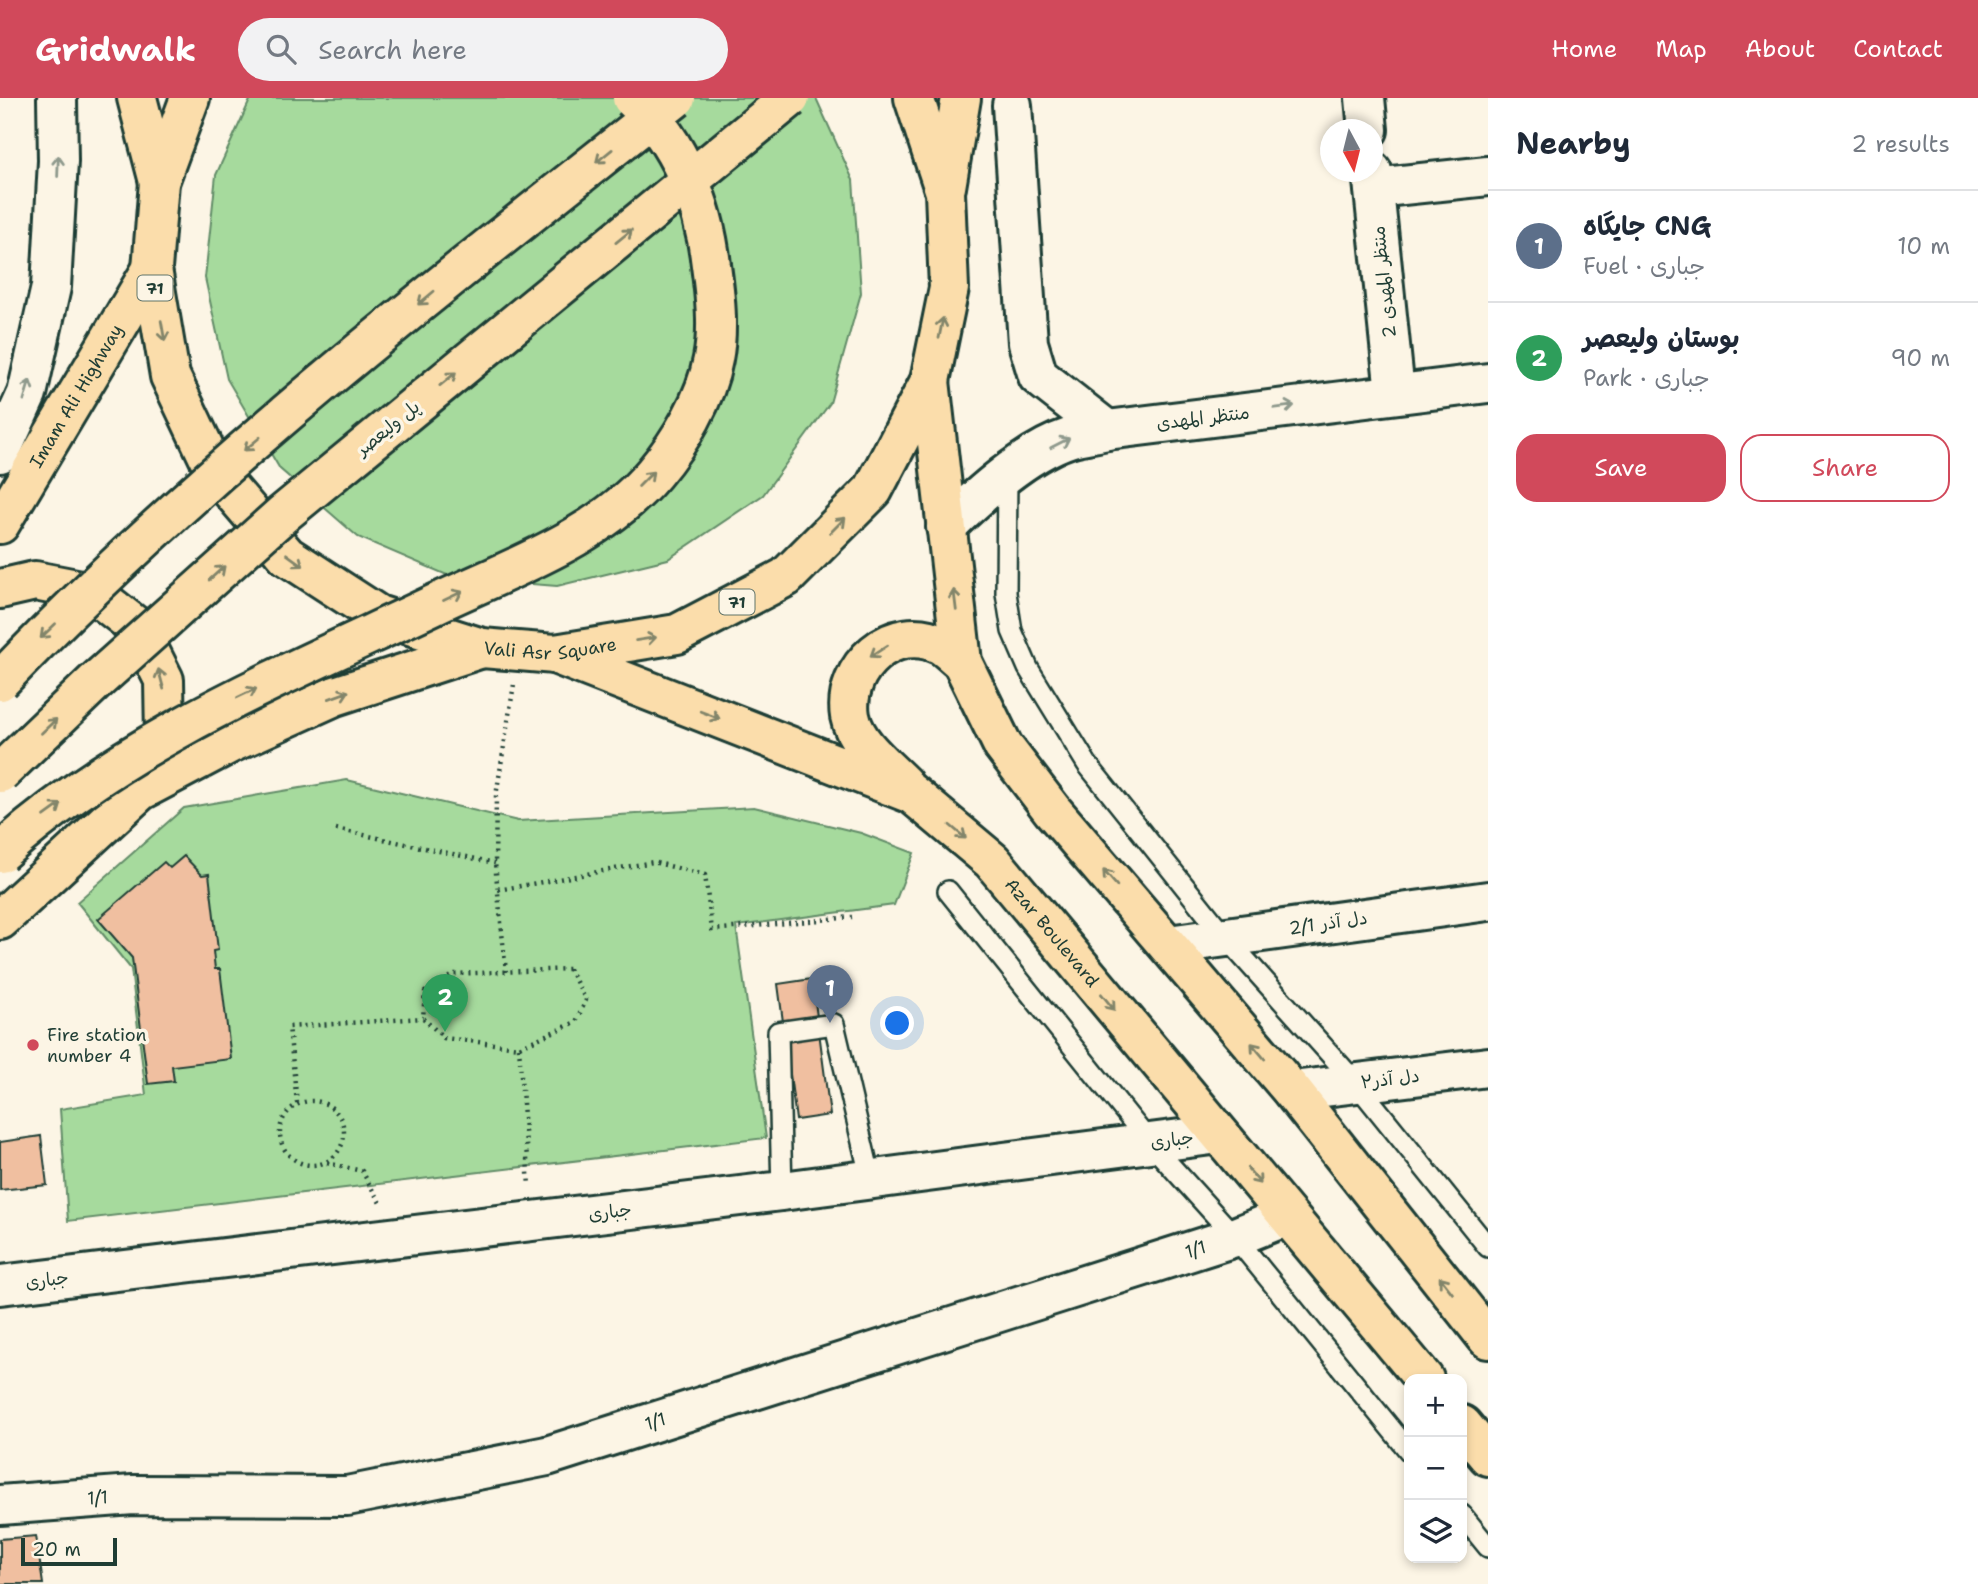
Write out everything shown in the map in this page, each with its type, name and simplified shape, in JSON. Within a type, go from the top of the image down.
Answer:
[{"type":"main road","name":"71","points":[[137,98],[159,182]]},
{"type":"main road","name":"Vali Asr Square","points":[[190,98],[159,182],[152,269],[170,376],[216,473],[287,555],[378,615],[482,648],[537,653],[677,634],[786,577],[873,490],[930,381],[949,288],[945,192],[914,98]]},
{"type":"main road","points":[[0,853],[27,829],[126,757],[226,703],[552,549],[609,515],[654,473],[696,408],[713,358],[715,298],[707,230],[680,160],[647,111],[632,98]]},
{"type":"main road","points":[[0,681],[46,632],[235,458],[454,276],[676,98]]},
{"type":"main road","name":"پل ولیعصر","points":[[0,774],[94,682],[283,513],[790,98]]},
{"type":"main road","points":[[945,192],[961,98]]},
{"type":"main road","name":"Imam Ali Highway","points":[[0,524],[152,269]]},
{"type":"main road","points":[[930,381],[962,662],[1003,746],[1052,810],[1292,1091],[1488,1339]]},
{"type":"main road","points":[[0,589],[35,581],[92,592],[138,628],[164,680],[165,738],[140,790]]},
{"type":"main road","points":[[912,794],[863,743],[850,717],[850,689],[862,663],[884,645],[912,639],[940,645],[962,662]]},
{"type":"main road","name":"71","points":[[0,920],[140,790],[231,743],[335,696],[482,648]]},
{"type":"main road","name":"Azar Boulevard","points":[[537,653],[912,794],[992,861],[1420,1374]]},
{"type":"main road","points":[[1467,1431],[1488,1457]]},
{"type":"street","points":[[0,453],[27,394],[51,287],[58,161],[57,98]]},
{"type":"street","points":[[1365,98],[1367,119]]},
{"type":"street","points":[[1012,105],[1028,344],[1038,376],[1107,430]]},
{"type":"street","points":[[1383,180],[1488,176]]},
{"type":"street","name":"منتظر المهدی 2","points":[[1373,182],[1395,393]]},
{"type":"street","name":"منتظر المهدی","points":[[946,527],[1007,473],[1068,438],[1107,430],[1488,383]]},
{"type":"street","name":"دل آذر 2/1","points":[[1168,945],[1488,901]]},
{"type":"street","name":"دل آذر۲","points":[[1292,1091],[1488,1067]]},
{"type":"street","name":"جباری","points":[[0,1285],[532,1222],[1219,1134]]},
{"type":"street","name":"1/1","points":[[0,1505],[133,1495],[347,1496],[547,1456],[1235,1237],[1287,1216]]},
{"type":"lane","points":[[1007,473],[1006,593],[1012,631],[1028,668],[1087,764],[1225,937],[1356,1083],[1488,1247]]},
{"type":"lane","points":[[948,891],[1150,1143],[1235,1237],[1404,1445]]},
{"type":"lane","points":[[782,1191],[778,1032],[834,1024],[871,1180]]},
{"type":"lane","points":[[1467,1521],[1488,1547]]},
{"type":"path","points":[[506,972],[495,863],[496,796],[537,653]]},
{"type":"path","points":[[336,829],[495,863]]},
{"type":"path","points":[[498,890],[653,862],[705,875],[712,930],[852,917]]},
{"type":"path","points":[[297,1103],[289,1027],[423,1018],[444,1038],[519,1046],[576,1022],[586,1000],[569,969],[454,974],[425,992],[423,1018]]},
{"type":"path","points":[[519,1046],[532,1222]]},
{"type":"path","points":[[327,1163],[344,1143],[342,1118],[322,1101],[297,1103],[280,1123],[282,1148],[302,1165],[327,1163],[362,1171],[400,1237]]},
{"type":"green space","points":[[251,98],[816,98],[853,180],[861,293],[830,403],[763,495],[668,559],[557,586],[454,578],[358,537],[280,469],[227,379],[205,278],[216,175]]},
{"type":"green space","points":[[347,780],[518,821],[754,807],[861,833],[914,853],[894,905],[736,926],[766,1138],[68,1221],[60,1109],[146,1095],[131,969],[77,902],[184,808]]},
{"type":"building","points":[[184,856],[202,875],[209,874],[218,950],[213,951],[215,969],[220,969],[231,1059],[172,1066],[174,1081],[148,1084],[132,958],[98,919],[164,862],[170,868]]},
{"type":"building","points":[[812,979],[830,1115],[796,1120],[778,984]]},
{"type":"building","points":[[41,1136],[47,1185],[0,1190],[0,1142]]},
{"type":"building","points":[[36,1536],[43,1584],[0,1584],[0,1539]]},
{"type":"place","name":"جایگاه CNG","points":[[830,1023]]},
{"type":"place","name":"بوستان ولیعصر","points":[[445,1032]]},
{"type":"place","name":"Fire station number 4","points":[[33,1045]]}]
